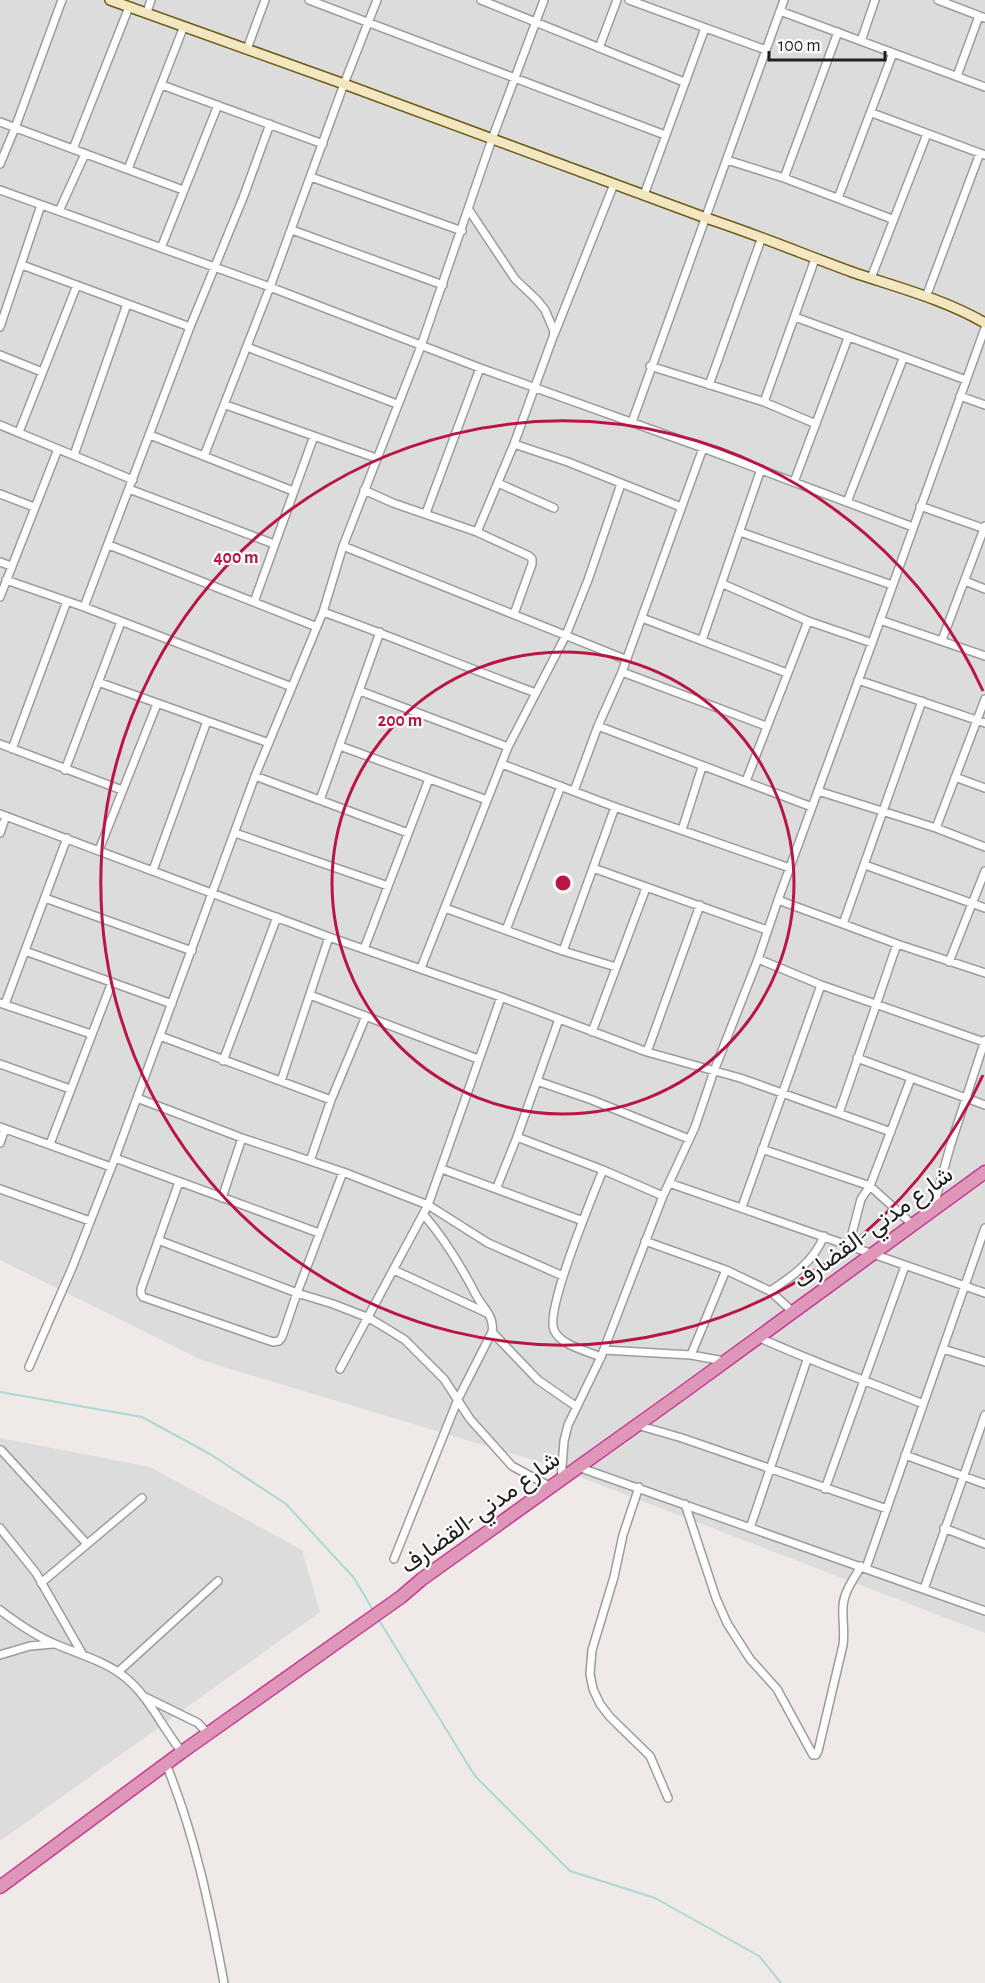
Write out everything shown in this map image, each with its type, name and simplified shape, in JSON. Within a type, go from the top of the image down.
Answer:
[{"type":"highway","name":"شارع مدني -القضارف","points":[[0,1887],[182,1752],[401,1597],[422,1579],[985,1172]]},
{"type":"street","points":[[0,164],[62,0]]},
{"type":"street","points":[[111,0],[762,237],[815,259],[926,297],[960,310],[985,323]]},
{"type":"street","points":[[147,12],[151,0]]},
{"type":"street","points":[[247,49],[265,0]]},
{"type":"street","points":[[204,456],[226,405],[377,0]]},
{"type":"street","points":[[482,0],[684,82]]},
{"type":"street","points":[[29,1367],[115,1158],[255,777],[317,627],[343,546],[421,345],[492,140],[544,0]]},
{"type":"street","points":[[599,48],[617,0]]},
{"type":"street","points":[[630,0],[765,50]]},
{"type":"street","points":[[632,422],[784,0]]},
{"type":"street","points":[[861,41],[875,0]]},
{"type":"street","points":[[938,0],[982,17],[957,76]]},
{"type":"street","points":[[313,1],[665,135]]},
{"type":"street","points":[[73,149],[129,7]]},
{"type":"street","points":[[780,11],[985,87]]},
{"type":"street","points":[[128,169],[184,26]]},
{"type":"street","points":[[644,195],[705,28]]},
{"type":"street","points":[[784,178],[838,32]]},
{"type":"street","points":[[838,198],[893,53]]},
{"type":"street","points":[[162,85],[323,144]]},
{"type":"street","points":[[161,248],[218,105]]},
{"type":"street","points":[[872,113],[983,154],[926,297]]},
{"type":"street","points":[[0,122],[183,190]]},
{"type":"street","points":[[84,608],[190,327],[270,124]]},
{"type":"street","points":[[871,278],[892,219],[927,134]]},
{"type":"street","points":[[59,211],[85,154]]},
{"type":"street","points":[[727,160],[784,178],[892,219]]},
{"type":"street","points":[[311,177],[462,231]]},
{"type":"street","points":[[477,532],[514,444],[553,337],[614,184]]},
{"type":"street","points":[[0,190],[270,287],[480,368],[761,469],[913,527]]},
{"type":"street","points":[[0,327],[41,205]]},
{"type":"street","points":[[468,210],[515,279],[545,310],[554,331],[553,337]]},
{"type":"street","points":[[292,230],[443,285]]},
{"type":"street","points":[[709,385],[762,237]]},
{"type":"street","points":[[764,402],[815,259]]},
{"type":"street","points":[[22,265],[190,327]]},
{"type":"street","points":[[19,432],[77,285]]},
{"type":"street","points":[[74,455],[127,304]]},
{"type":"street","points":[[795,317],[966,380]]},
{"type":"street","points":[[158,1240],[369,1318],[405,1340],[444,1379],[475,1426],[512,1466],[556,1484],[567,1425],[603,1354],[663,1196],[695,1127],[714,1071],[758,959],[777,900],[985,328]]},
{"type":"street","points":[[794,482],[848,338]]},
{"type":"street","points":[[247,347],[398,404]]},
{"type":"street","points":[[0,355],[42,372]]},
{"type":"street","points":[[847,502],[903,358]]},
{"type":"street","points":[[651,366],[764,402],[816,424]]},
{"type":"street","points":[[426,513],[480,368]]},
{"type":"street","points":[[960,396],[985,405]]},
{"type":"street","points":[[226,405],[376,458]]},
{"type":"street","points":[[0,425],[133,480]]},
{"type":"street","points":[[150,435],[293,491]]},
{"type":"street","points":[[254,602],[314,436]]},
{"type":"street","points":[[514,444],[568,462],[681,507]]},
{"type":"street","points":[[574,791],[598,726],[627,660],[703,448]]},
{"type":"street","points":[[0,597],[58,449]]},
{"type":"street","points":[[702,640],[761,469]]},
{"type":"street","points":[[498,483],[554,508]]},
{"type":"street","points":[[422,968],[508,747],[566,635],[588,580],[621,484]]},
{"type":"street","points":[[129,489],[274,544]]},
{"type":"street","points":[[364,490],[393,503],[477,532],[529,556],[532,560],[514,614]]},
{"type":"street","points":[[0,494],[34,507]]},
{"type":"street","points":[[920,506],[985,528],[942,640]]},
{"type":"street","points":[[740,532],[892,585]]},
{"type":"street","points":[[109,545],[317,627]]},
{"type":"street","points":[[343,546],[627,660]]},
{"type":"street","points":[[0,562],[11,566]]},
{"type":"street","points":[[6,580],[292,687]]},
{"type":"street","points":[[965,581],[985,589]]},
{"type":"street","points":[[723,584],[808,621],[872,644]]},
{"type":"street","points":[[12,749],[67,601]]},
{"type":"street","points":[[322,612],[380,632],[459,665],[536,693]]},
{"type":"street","points":[[642,618],[788,673]]},
{"type":"street","points":[[880,620],[985,656]]},
{"type":"street","points":[[746,781],[808,621]]},
{"type":"street","points":[[65,770],[121,622]]},
{"type":"street","points":[[320,800],[380,632]]},
{"type":"street","points":[[622,672],[766,726]]},
{"type":"street","points":[[858,680],[985,723]]},
{"type":"street","points":[[98,682],[269,743]]},
{"type":"street","points":[[360,691],[508,747]]},
{"type":"street","points":[[936,828],[985,699]]},
{"type":"street","points":[[843,924],[922,701]]},
{"type":"street","points":[[99,849],[157,704]]},
{"type":"street","points":[[153,870],[207,721]]},
{"type":"street","points":[[598,726],[812,807]]},
{"type":"street","points":[[0,744],[65,770],[122,789]]},
{"type":"street","points":[[340,746],[487,800]]},
{"type":"street","points":[[502,764],[615,807],[789,868]]},
{"type":"street","points":[[682,830],[702,767]]},
{"type":"street","points":[[255,777],[408,833]]},
{"type":"street","points":[[956,777],[985,788]]},
{"type":"street","points":[[364,949],[429,779]]},
{"type":"street","points":[[506,930],[561,786]]},
{"type":"street","points":[[818,791],[936,828],[985,847]]},
{"type":"street","points":[[563,951],[615,807]]},
{"type":"street","points":[[0,833],[3,815],[647,1052],[714,1071],[891,1132]]},
{"type":"street","points":[[235,833],[388,886]]},
{"type":"street","points":[[67,838],[25,951],[2,1004],[90,1034]]},
{"type":"street","points":[[865,865],[985,908]]},
{"type":"street","points":[[593,868],[767,930]]},
{"type":"street","points":[[949,962],[985,871]]},
{"type":"street","points":[[592,1032],[646,888]]},
{"type":"street","points":[[45,898],[192,951]]},
{"type":"street","points":[[777,900],[985,973]]},
{"type":"street","points":[[647,1052],[700,905]]},
{"type":"street","points":[[445,908],[563,951],[616,967]]},
{"type":"street","points":[[223,1061],[277,917]]},
{"type":"street","points":[[281,1081],[329,936]]},
{"type":"street","points":[[839,1113],[897,944]]},
{"type":"street","points":[[25,951],[172,1004]]},
{"type":"street","points":[[758,959],[821,986],[985,1041],[965,1097],[933,1209]]},
{"type":"street","points":[[50,1144],[90,1034],[112,982]]},
{"type":"street","points":[[742,1207],[821,986]]},
{"type":"street","points":[[310,995],[478,1059]]},
{"type":"street","points":[[340,1369],[428,1204],[501,997]]},
{"type":"street","points":[[310,1161],[331,1100],[366,1016]]},
{"type":"street","points":[[496,1187],[517,1137],[559,1019]]},
{"type":"street","points":[[160,1036],[331,1100]]},
{"type":"street","points":[[857,1058],[985,1105]]},
{"type":"street","points":[[0,1064],[70,1089]]},
{"type":"street","points":[[849,1245],[861,1199],[870,1186],[911,1078]]},
{"type":"street","points":[[537,1081],[613,1108],[689,1139]]},
{"type":"street","points":[[137,1098],[428,1204],[488,1243],[563,1276]]},
{"type":"street","points":[[0,1143],[3,1128],[111,1167]]},
{"type":"street","points":[[517,1137],[663,1196]]},
{"type":"street","points":[[222,1198],[242,1138]]},
{"type":"street","points":[[762,1149],[870,1186],[913,1225]]},
{"type":"street","points":[[115,1158],[319,1233]]},
{"type":"street","points":[[442,1169],[583,1221]]},
{"type":"street","points":[[603,1170],[563,1276],[552,1318],[552,1327],[557,1336],[603,1354],[691,1355],[724,1361]]},
{"type":"street","points":[[179,1182],[141,1289],[143,1298],[273,1342],[279,1341],[282,1336],[343,1172]]},
{"type":"street","points":[[669,1183],[824,1236],[870,1255],[985,1293]]},
{"type":"street","points":[[0,1189],[90,1221]]},
{"type":"street","points":[[394,1559],[458,1399],[492,1332],[489,1314],[441,1233],[423,1214]]},
{"type":"street","points":[[685,1504],[716,1598],[727,1623],[750,1659],[777,1689],[813,1755],[816,1755],[843,1645],[845,1631],[843,1605],[846,1593],[864,1567],[985,1228]]},
{"type":"street","points":[[770,1291],[815,1255],[824,1236]]},
{"type":"street","points":[[645,1241],[726,1270],[770,1291],[793,1312]]},
{"type":"street","points":[[825,1489],[904,1266]]},
{"type":"street","points":[[394,1270],[489,1314]]},
{"type":"street","points":[[691,1355],[726,1270]]},
{"type":"street","points":[[492,1332],[538,1380],[577,1407]]},
{"type":"street","points":[[758,1337],[807,1360],[865,1380],[923,1404]]},
{"type":"street","points":[[943,1349],[985,1362]]},
{"type":"street","points":[[750,1528],[807,1360]]},
{"type":"street","points":[[924,1589],[985,1415]]},
{"type":"street","points":[[637,1425],[682,1438],[886,1509]]},
{"type":"street","points":[[1,1450],[87,1544]]},
{"type":"street","points":[[905,1455],[985,1484]]},
{"type":"street","points":[[578,1467],[985,1611]]},
{"type":"street","points":[[639,1487],[623,1535],[614,1577],[592,1650],[590,1674],[593,1689],[600,1704],[610,1717],[650,1756],[668,1798]]},
{"type":"street","points":[[41,1583],[142,1498]]},
{"type":"street","points":[[0,1528],[41,1583],[84,1655]]},
{"type":"street","points":[[944,1528],[985,1544]]},
{"type":"street","points":[[118,1672],[166,1631],[218,1581]]},
{"type":"street","points":[[0,1610],[55,1644],[84,1655],[127,1678],[143,1696],[182,1752]]},
{"type":"street","points":[[0,1655],[30,1646],[55,1644]]},
{"type":"street","points":[[143,1696],[198,1723],[208,1734]]},
{"type":"street","points":[[166,1764],[180,1799],[204,1882],[224,1983]]},
{"type":"shaded area","points":[[0,0],[985,0],[985,1633],[546,1464],[204,1361],[0,1260]]},
{"type":"shaded area","points":[[0,1438],[150,1467],[302,1550],[320,1612],[0,1841]]},
{"type":"waterway","points":[[0,1392],[142,1417],[210,1454],[286,1504],[354,1578],[373,1610]]},
{"type":"waterway","points":[[377,1617],[475,1776],[570,1871],[655,1898],[759,1956],[781,1983]]}]
